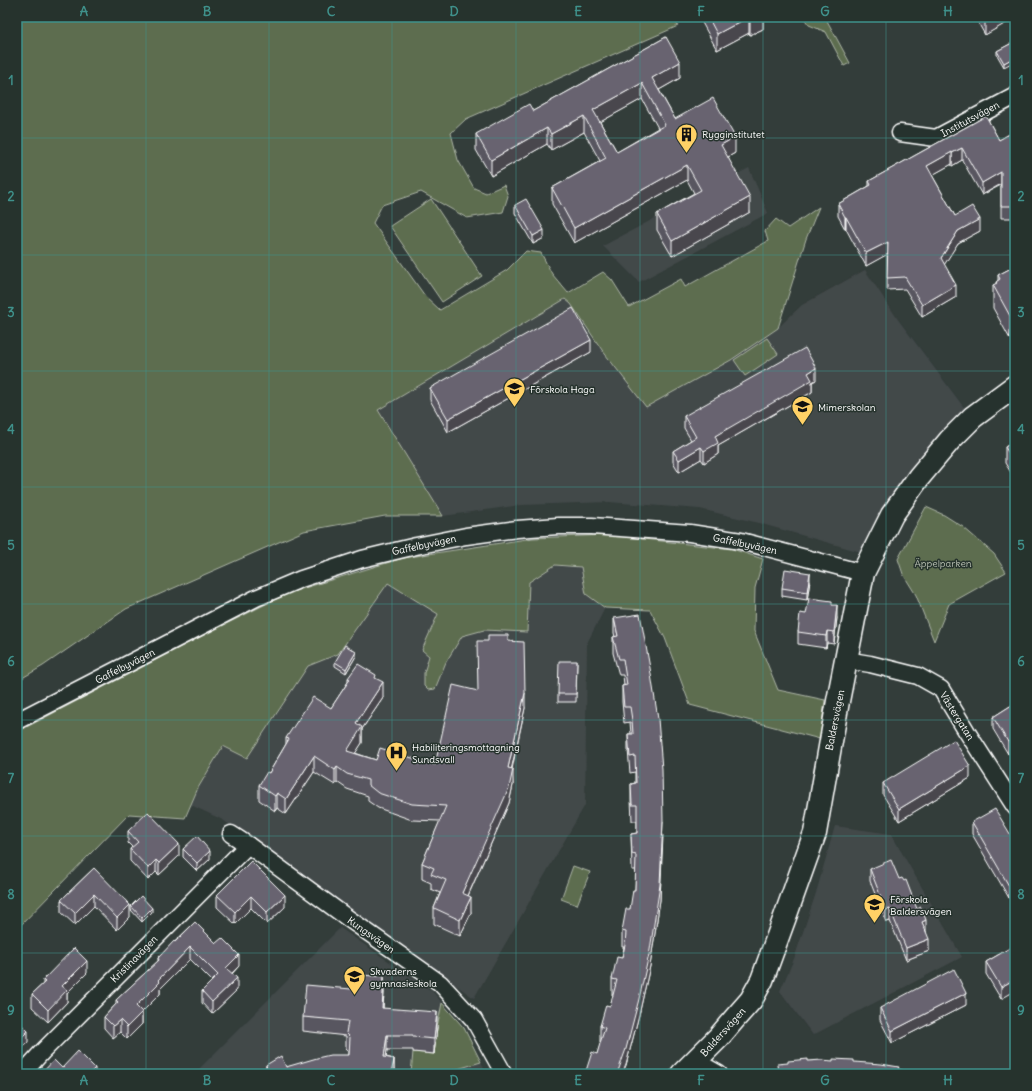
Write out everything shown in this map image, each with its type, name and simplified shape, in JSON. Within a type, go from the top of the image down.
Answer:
[{"type":"street","name":"Institutsvägen","points":[[900,133],[936,138],[1015,96]]},
{"type":"street","name":"Baldersvägen","points":[[689,1068],[719,1037],[751,1000],[762,980],[815,833],[863,573],[892,515],[919,477],[950,440],[973,417],[1015,386]]},
{"type":"street","name":"Gaffelbyvägen","points":[[17,721],[256,598],[301,579],[362,559],[466,536],[517,529],[558,526],[592,526],[690,533],[741,541],[863,573]]},
{"type":"street","name":"Västergatan","points":[[846,660],[870,664],[918,676],[941,689],[1015,807]]},
{"type":"street","name":"Kungsvägen","points":[[231,834],[248,844],[349,919],[440,983],[474,1020],[504,1074]]},
{"type":"street","name":"Kristinavägen","points":[[22,1074],[248,844]]},
{"type":"street","points":[[689,1068],[718,1074]]},
{"type":"shaded area","points":[[749,168],[768,213],[639,282],[603,246]]},
{"type":"shaded area","points":[[865,270],[899,321],[965,409],[861,552],[755,522],[700,509],[609,502],[521,505],[443,516],[378,410],[565,299],[571,304],[602,350],[632,389],[731,360],[780,326],[802,305]]},
{"type":"shaded area","name":"Habiliteringsmottagning Sundsvall","points":[[555,565],[581,567],[586,594],[605,608],[587,643],[585,805],[474,998],[223,820],[191,805],[198,788],[223,746],[247,758],[308,665],[338,654],[388,582],[439,613],[422,650],[429,656],[424,673],[435,689],[446,662],[462,636],[484,630],[527,632],[529,582]]},
{"type":"shaded area","name":"Förskola Baldersvägen","points":[[835,826],[891,834],[962,957],[813,1035],[780,991],[794,959],[816,893]]},
{"type":"shaded area","name":"Skvaderns gymnasieskola","points":[[340,928],[432,991],[464,1028],[487,1074],[194,1074]]},
{"type":"green space","points":[[17,17],[672,17],[678,26],[466,119],[451,133],[458,160],[474,188],[486,193],[504,185],[508,196],[503,212],[467,218],[421,192],[382,205],[373,223],[425,296],[440,310],[507,270],[526,251],[541,253],[552,274],[568,293],[603,272],[612,280],[629,307],[681,279],[685,287],[768,241],[765,231],[776,219],[788,228],[819,207],[806,239],[778,328],[731,360],[646,407],[602,350],[571,304],[565,299],[378,410],[443,516],[385,516],[304,531],[126,609],[43,666],[17,681]]},
{"type":"green space","points":[[803,17],[825,17],[850,63],[844,66],[826,32],[809,25]]},
{"type":"green space","points":[[431,199],[482,276],[442,302],[390,226]]},
{"type":"green space","points":[[767,338],[778,354],[745,376],[734,360]]},
{"type":"green space","name":"Äppelparken","points":[[926,507],[944,515],[963,527],[994,554],[1006,572],[949,604],[934,641],[916,595],[903,574],[898,559]]},
{"type":"green space","points":[[608,535],[732,549],[763,559],[755,588],[754,631],[778,690],[825,700],[820,739],[690,705],[665,638],[650,610],[605,608],[586,594],[581,567],[555,565],[529,582],[527,632],[484,630],[462,636],[446,662],[435,689],[428,690],[424,686],[424,673],[429,656],[422,650],[438,614],[388,583],[338,654],[308,666],[247,758],[223,746],[198,788],[185,818],[129,814],[17,929],[17,732],[288,593],[403,558],[533,538]]},
{"type":"green space","points":[[573,866],[590,872],[577,905],[561,899]]},
{"type":"green space","points":[[442,1003],[464,1028],[481,1062],[441,1074],[411,1074],[413,1052],[434,1054],[437,1027]]},
{"type":"building","points":[[708,17],[749,17],[717,34]]},
{"type":"building","name":"Rygginstitutet","points":[[666,37],[680,62],[652,78],[675,119],[713,98],[735,137],[721,145],[750,197],[672,241],[657,214],[701,190],[687,165],[574,228],[552,188],[606,158],[584,116],[551,134],[547,128],[491,160],[476,134],[529,104],[533,111]],"holes":[[[642,83],[665,125],[617,152],[593,110]]]},
{"type":"building","points":[[1012,43],[1015,49],[1015,57],[1004,63],[997,51]]},
{"type":"building","points":[[986,116],[999,140],[1015,131],[1015,206],[1001,206],[1001,172],[982,183],[962,148],[927,166],[955,216],[972,206],[980,219],[958,231],[941,258],[956,285],[922,305],[905,277],[887,278],[888,242],[866,253],[838,204],[871,185],[869,181]]},
{"type":"building","points":[[526,199],[544,230],[533,236],[515,205]]},
{"type":"building","points":[[1015,266],[1015,313],[1010,316],[993,285],[1000,279],[998,275]]},
{"type":"building","points":[[573,308],[591,340],[448,419],[430,388]]},
{"type":"building","points":[[805,348],[816,368],[808,373],[812,380],[715,436],[718,443],[704,451],[701,447],[679,460],[673,451],[696,437],[684,416]]},
{"type":"building","points":[[1015,441],[1015,463],[1005,447]]},
{"type":"building","points":[[785,569],[810,573],[807,592],[782,588]]},
{"type":"building","points":[[809,598],[832,601],[832,605],[837,605],[834,632],[827,631],[826,636],[798,632],[800,613],[806,614]]},
{"type":"building","points":[[640,614],[658,719],[662,769],[663,821],[660,885],[650,950],[639,999],[626,1049],[617,1074],[585,1074],[592,1052],[597,1054],[605,1028],[600,1026],[606,1005],[610,1006],[617,980],[612,979],[617,957],[622,958],[625,945],[626,932],[622,931],[626,909],[630,909],[633,890],[635,890],[636,855],[632,854],[631,834],[637,833],[637,805],[632,805],[631,784],[636,783],[635,756],[630,757],[628,734],[633,734],[632,720],[630,707],[624,707],[622,686],[627,685],[623,659],[619,659],[613,637],[618,636],[614,618]]},
{"type":"building","points":[[488,635],[508,635],[508,641],[524,642],[525,693],[508,768],[513,769],[509,788],[462,893],[471,897],[460,920],[434,908],[446,880],[431,874],[434,868],[422,863],[446,806],[412,804],[378,793],[368,785],[368,780],[347,774],[337,767],[335,770],[314,756],[286,799],[277,793],[275,796],[259,785],[267,772],[269,773],[289,739],[286,738],[313,697],[331,708],[350,679],[348,678],[358,664],[376,675],[375,678],[383,682],[356,723],[362,727],[347,751],[376,760],[380,748],[435,765],[453,685],[478,691],[477,641],[488,641]]},
{"type":"building","points":[[345,645],[356,652],[346,669],[335,662]]},
{"type":"building","points":[[559,661],[577,661],[576,694],[558,694]]},
{"type":"building","points":[[1015,703],[1015,738],[1008,742],[993,717]]},
{"type":"building","points":[[954,740],[970,766],[899,809],[883,783]]},
{"type":"building","points":[[995,809],[1015,842],[1015,882],[1009,886],[972,822]]},
{"type":"building","points":[[148,812],[179,844],[159,863],[156,860],[148,868],[130,849],[138,842],[128,831]]},
{"type":"building","points":[[197,836],[210,851],[197,863],[183,849]]},
{"type":"building","points":[[891,860],[899,879],[902,878],[904,881],[906,880],[917,909],[921,907],[926,920],[922,922],[929,939],[906,948],[890,909],[886,910],[870,869]]},
{"type":"building","points":[[251,861],[285,895],[267,912],[251,896],[235,912],[217,895]]},
{"type":"building","points":[[94,868],[130,905],[117,918],[94,894],[75,913],[61,900]]},
{"type":"building","points":[[141,896],[152,908],[142,918],[131,906]]},
{"type":"building","points":[[195,922],[216,943],[222,938],[239,955],[226,968],[237,978],[212,1002],[202,991],[218,975],[190,947],[158,980],[160,982],[136,1006],[142,1012],[127,1027],[120,1020],[113,1026],[104,1017],[118,1002],[116,1000],[159,960],[158,958],[174,941],[175,942]]},
{"type":"building","points":[[1015,945],[1015,979],[1001,987],[986,962]]},
{"type":"building","points":[[74,948],[87,961],[62,986],[67,990],[48,1010],[32,994],[45,982],[43,980]]},
{"type":"building","points":[[954,969],[966,993],[892,1031],[880,1008]]},
{"type":"building","points":[[352,974],[384,977],[382,1008],[437,1012],[434,1039],[413,1037],[413,1035],[387,1035],[384,1057],[394,1059],[391,1074],[265,1074],[268,1072],[266,1065],[281,1056],[286,1067],[330,1055],[349,1055],[350,1037],[346,1033],[348,1021],[303,1017],[306,985],[351,989]]},
{"type":"building","points":[[17,1020],[28,1031],[17,1042]]},
{"type":"building","points":[[78,1051],[95,1068],[89,1074],[41,1074],[54,1060],[62,1068]]},
{"type":"building","points":[[808,1059],[808,1061],[833,1061],[833,1059],[854,1060],[854,1062],[899,1067],[898,1069],[916,1074],[778,1074],[777,1064],[788,1063],[788,1061]]},
{"type":"place","name":"Rygginstitutet","points":[[687,154]]},
{"type":"place","name":"Förskola Haga","points":[[514,408]]},
{"type":"place","name":"Mimerskolan","points":[[803,426]]},
{"type":"place","name":"Habiliteringsmottagning Sundsvall","points":[[396,772]]},
{"type":"place","name":"Förskola Baldersvägen","points":[[874,924]]},
{"type":"place","name":"Skvaderns gymnasieskola","points":[[354,996]]}]
